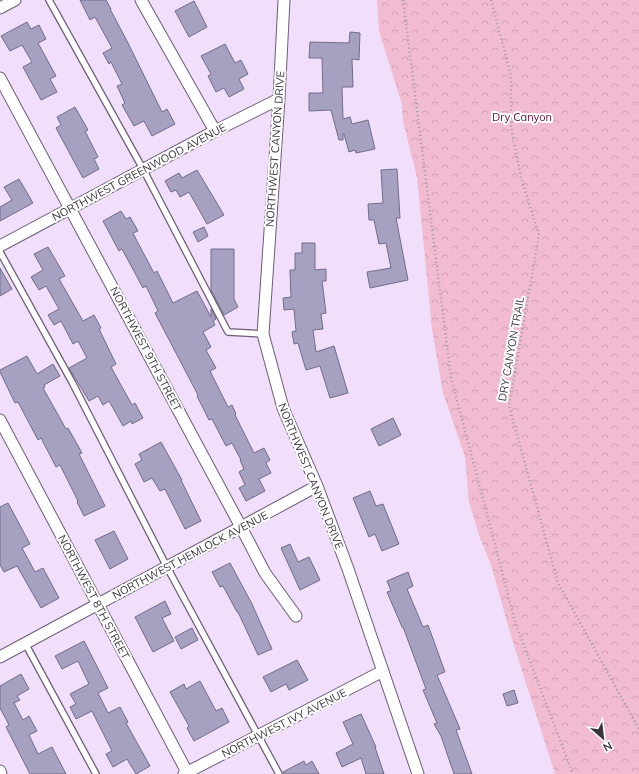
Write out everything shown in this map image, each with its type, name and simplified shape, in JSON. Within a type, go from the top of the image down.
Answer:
[{"type":"street","points":[[0,8],[15,0]]},
{"type":"street","points":[[141,0],[215,131]]},
{"type":"street","name":"NORTHWEST CANYON DRIVE","points":[[284,0],[279,99],[263,334],[283,408],[317,486],[418,774]]},
{"type":"street","name":"NORTHWEST 9TH STREET","points":[[0,78],[265,573],[296,616]]},
{"type":"street","name":"NORTHWEST GREENWOOD AVENUE","points":[[0,246],[215,131],[279,99]]},
{"type":"street","name":"NORTHWEST 8TH STREET","points":[[0,420],[187,773]]},
{"type":"street","name":"NORTHWEST HEMLOCK AVENUE","points":[[0,657],[317,486]]},
{"type":"street","name":"NORTHWEST IVY AVENUE","points":[[187,773],[383,671]]},
{"type":"lane","points":[[49,0],[143,169],[228,332],[263,334]]},
{"type":"lane","points":[[0,252],[72,382],[167,567],[279,774]]},
{"type":"lane","points":[[25,643],[96,774]]},
{"type":"path","points":[[403,0],[451,377],[516,625],[573,774]]},
{"type":"path","name":"DRY CANYON TRAIL","points":[[491,0],[511,76],[511,127],[522,177],[539,235],[509,406],[558,583],[639,729]]},
{"type":"green space","name":"Dry Canyon","points":[[377,0],[639,0],[639,774],[555,774],[511,636],[491,565],[480,538],[469,502],[465,457],[443,393],[432,329],[417,177],[403,122],[402,104],[379,31]]},
{"type":"building","points":[[80,0],[106,0],[162,112],[167,109],[175,124],[152,136],[144,121],[134,126],[122,105],[125,103],[117,86],[122,84],[111,62],[109,64],[103,53],[112,48],[95,17],[90,20]]},
{"type":"building","points":[[194,1],[207,27],[189,37],[175,11]]},
{"type":"building","points":[[27,22],[31,29],[39,25],[46,39],[38,43],[56,76],[50,79],[57,92],[41,100],[23,67],[32,62],[22,45],[10,51],[1,36]]},
{"type":"building","points":[[350,32],[360,33],[359,60],[352,59],[353,87],[342,87],[343,119],[350,117],[352,124],[368,120],[375,149],[356,153],[355,150],[349,152],[344,134],[343,140],[339,140],[331,110],[309,111],[309,93],[323,93],[322,58],[309,58],[310,42],[349,43]]},
{"type":"building","points":[[225,44],[235,63],[241,60],[248,74],[239,79],[244,89],[229,97],[224,88],[216,92],[208,76],[211,74],[201,56]]},
{"type":"building","points":[[75,107],[88,130],[85,131],[98,157],[94,159],[99,169],[83,178],[56,128],[61,125],[57,117]]},
{"type":"building","points":[[397,169],[400,218],[396,218],[408,280],[370,288],[367,272],[391,268],[386,243],[379,244],[374,220],[369,220],[368,204],[383,203],[381,170]]},
{"type":"building","points":[[197,170],[224,215],[207,224],[189,192],[180,197],[176,190],[171,192],[165,181],[179,173],[182,178]]},
{"type":"building","points":[[19,179],[33,203],[0,221],[0,207],[12,200],[4,187]]},
{"type":"building","points":[[121,211],[126,219],[130,217],[138,231],[133,233],[154,273],[157,271],[173,303],[197,291],[211,317],[211,309],[216,319],[213,321],[215,325],[203,332],[211,347],[206,350],[216,368],[210,371],[228,407],[232,405],[236,414],[235,415],[254,453],[264,448],[270,460],[266,463],[271,473],[259,479],[265,491],[246,501],[239,488],[245,485],[239,472],[244,469],[241,460],[232,443],[226,446],[212,419],[209,420],[197,396],[198,395],[155,313],[158,311],[146,286],[143,288],[122,249],[119,251],[103,221]]},
{"type":"building","points":[[204,227],[208,236],[198,242],[193,232]]},
{"type":"building","points":[[302,243],[315,243],[315,270],[326,269],[326,281],[322,281],[326,313],[321,314],[323,329],[313,330],[316,352],[334,346],[348,393],[330,398],[320,366],[306,370],[298,343],[294,344],[292,332],[296,331],[294,309],[284,310],[283,298],[291,297],[290,270],[295,270],[295,253],[302,253]]},
{"type":"building","points":[[48,247],[65,276],[59,279],[83,321],[94,315],[101,328],[99,329],[116,364],[111,367],[132,405],[135,403],[143,418],[132,424],[131,421],[123,426],[109,401],[103,405],[98,396],[89,401],[69,368],[87,358],[78,341],[73,344],[61,321],[54,325],[48,315],[59,309],[46,286],[39,290],[31,277],[43,270],[34,254]]},
{"type":"building","points":[[211,249],[234,249],[234,299],[238,307],[224,315],[211,290]]},
{"type":"building","points":[[0,268],[12,289],[0,296]]},
{"type":"building","points":[[27,356],[37,374],[53,364],[60,376],[44,385],[45,387],[43,388],[66,429],[68,428],[82,453],[79,454],[105,506],[84,516],[60,465],[56,467],[41,438],[38,440],[18,402],[15,403],[0,372],[0,370]]},
{"type":"building","points":[[393,418],[401,435],[379,446],[371,429]]},
{"type":"building","points":[[161,442],[182,480],[201,521],[185,529],[165,489],[160,491],[152,478],[144,482],[135,464],[142,460],[139,454]]},
{"type":"building","points":[[370,491],[376,506],[383,504],[399,544],[382,551],[375,534],[369,537],[353,498]]},
{"type":"building","points":[[8,503],[30,544],[22,548],[35,572],[43,568],[59,598],[41,608],[17,566],[4,572],[0,565],[0,507]]},
{"type":"building","points":[[114,531],[128,559],[110,569],[95,540]]},
{"type":"building","points":[[290,544],[298,562],[309,557],[320,580],[300,590],[281,548]]},
{"type":"building","points":[[230,563],[252,604],[272,649],[258,655],[238,612],[223,586],[220,587],[212,572]]},
{"type":"building","points":[[408,572],[413,586],[407,589],[423,627],[428,625],[445,672],[437,675],[460,729],[456,730],[472,774],[454,774],[441,736],[434,724],[437,723],[423,690],[426,689],[403,627],[387,592],[391,591],[387,581]]},
{"type":"building","points":[[165,601],[171,614],[162,618],[174,641],[153,652],[135,617]]},
{"type":"building","points":[[192,628],[198,640],[181,649],[175,637]]},
{"type":"building","points":[[84,641],[108,688],[98,693],[108,713],[120,707],[128,722],[126,723],[150,766],[136,774],[127,759],[113,767],[106,754],[112,751],[92,711],[76,719],[70,707],[76,704],[70,694],[89,684],[78,661],[62,669],[55,656]]},
{"type":"building","points":[[297,660],[308,680],[289,690],[286,684],[271,692],[263,677]]},
{"type":"building","points":[[21,674],[29,689],[17,696],[20,700],[14,703],[23,720],[29,716],[37,731],[29,735],[38,754],[52,747],[66,774],[30,774],[6,727],[9,725],[0,708],[0,686]]},
{"type":"building","points":[[200,681],[216,711],[222,708],[229,722],[194,741],[187,728],[189,726],[170,692],[184,684],[186,689]]},
{"type":"building","points":[[514,690],[518,703],[507,706],[503,694]]},
{"type":"building","points":[[361,714],[376,747],[384,774],[366,774],[361,758],[342,767],[336,753],[353,744],[343,722]]},
{"type":"building","points":[[304,761],[306,765],[312,761],[319,774],[283,774],[283,772]]}]
